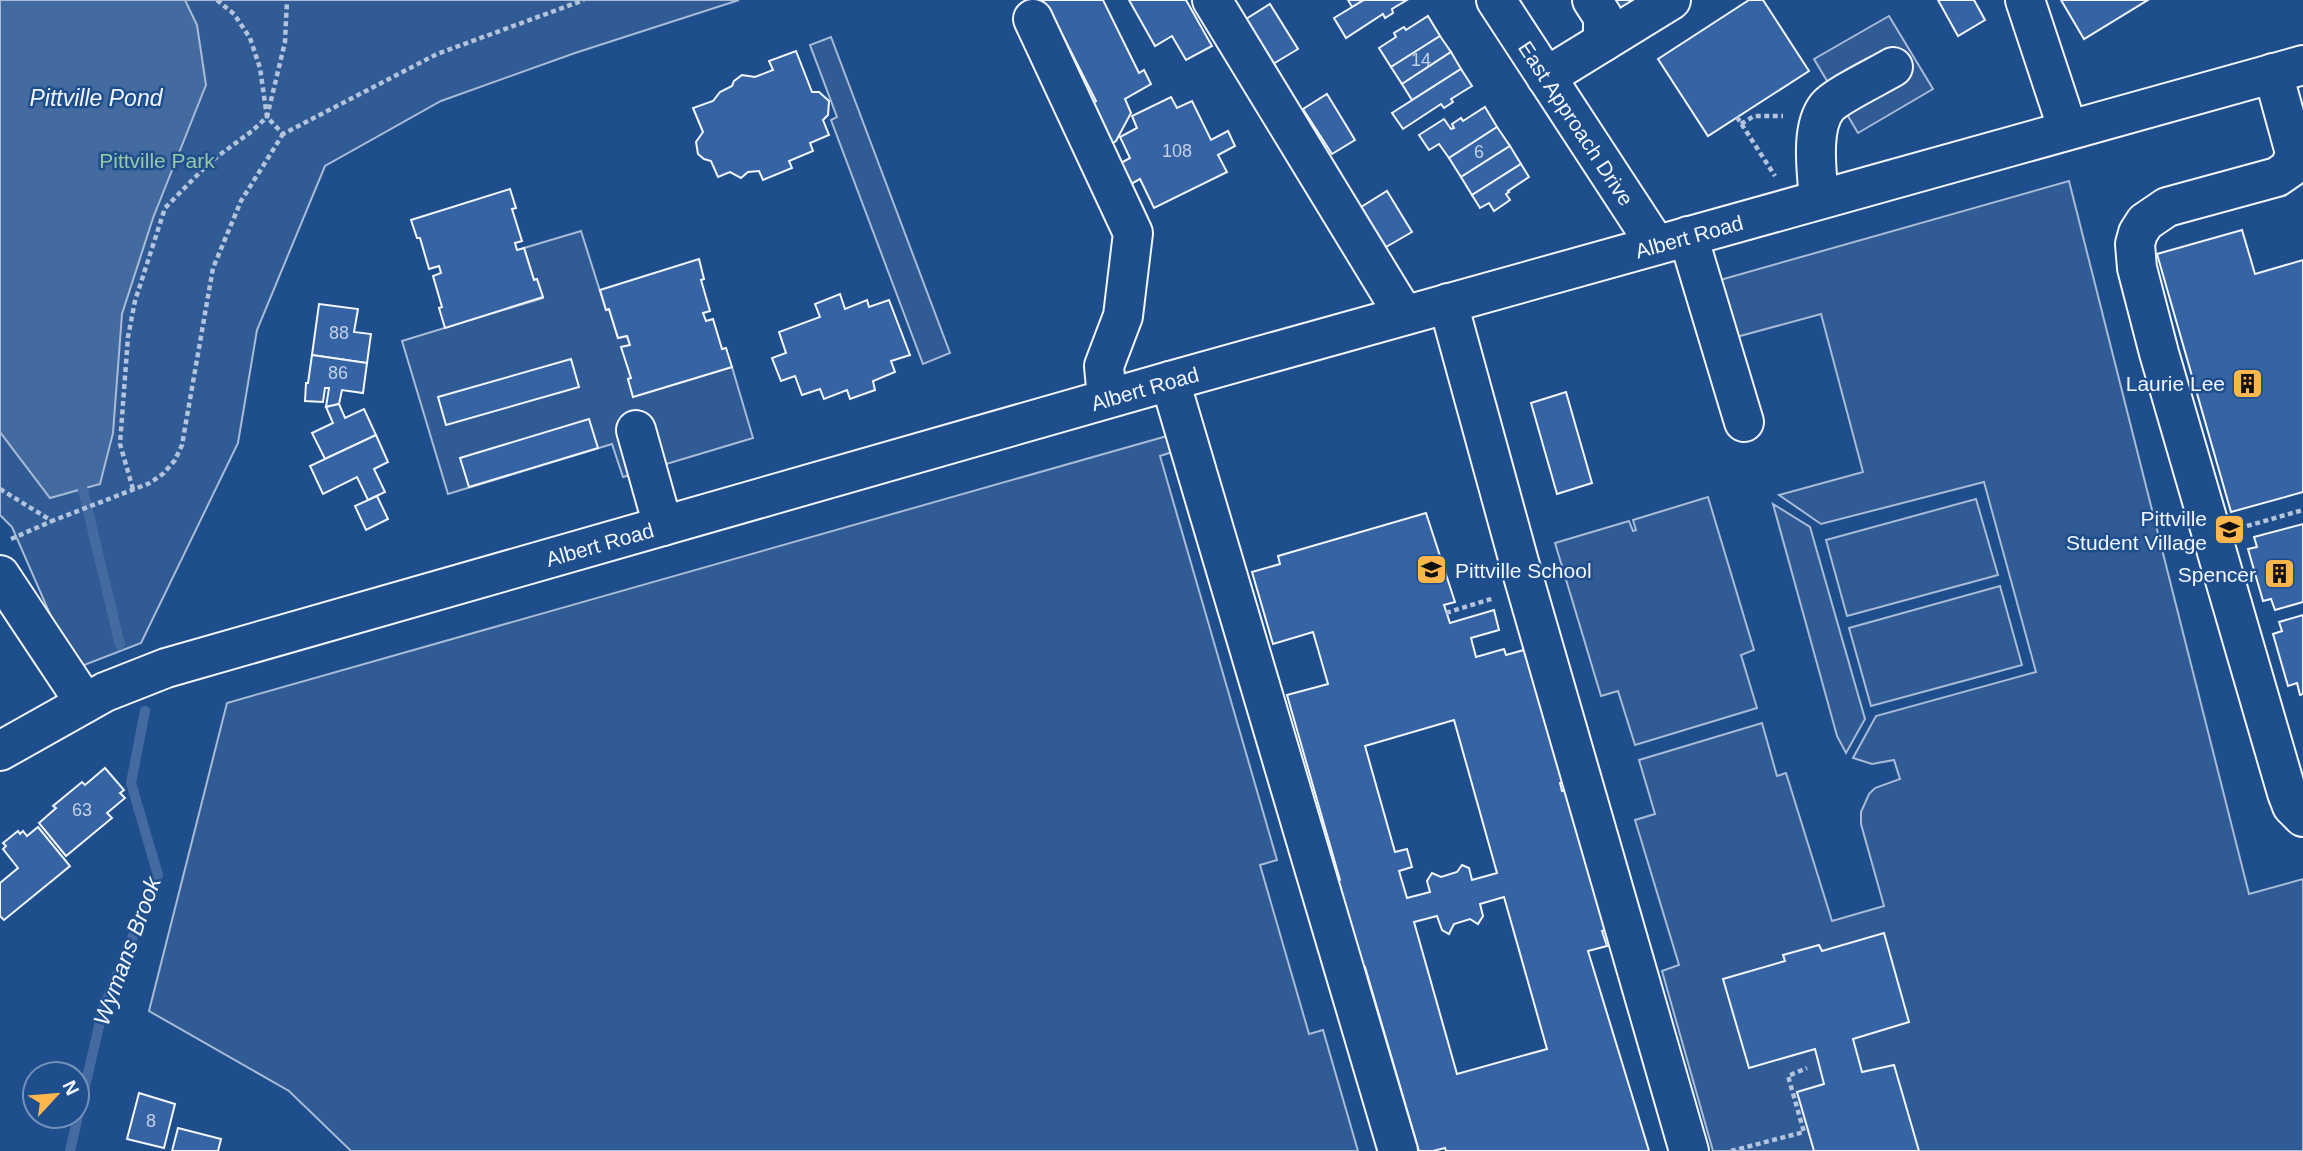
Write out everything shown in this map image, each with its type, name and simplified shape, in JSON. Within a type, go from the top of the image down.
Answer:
[{"type":"street","points":[[1212,0],[1404,315]]},
{"type":"street","points":[[1592,0],[1602,17],[1603,42]]},
{"type":"street","points":[[1546,76],[1671,0]]},
{"type":"street","points":[[2025,0],[2068,130]]},
{"type":"street","name":"East Approach Drive","points":[[1509,4],[1546,76],[1672,240],[1744,422]]},
{"type":"street","points":[[1033,19],[1133,233],[1123,316],[1104,366],[1107,398]]},
{"type":"street","points":[[1807,203],[1816,159],[1818,132],[1828,105],[1893,68]]},
{"type":"street","points":[[2288,69],[2299,158],[2277,177],[2166,207],[2145,222],[2135,244],[2137,268],[2156,341],[2287,793],[2292,806],[2303,817]]},
{"type":"street","name":"Albert Road","points":[[0,751],[105,692],[166,668],[1170,380],[2288,69]]},
{"type":"street","points":[[1448,303],[1519,562],[1689,1151]]},
{"type":"street","points":[[1170,380],[1398,1151]]},
{"type":"street","points":[[636,430],[663,526]]},
{"type":"street","points":[[0,575],[85,703]]},
{"type":"path","points":[[217,0],[234,14],[243,26],[256,53],[267,117],[283,134]]},
{"type":"path","points":[[133,489],[120,444],[128,337],[135,301],[165,208],[210,162],[267,117],[285,42],[287,0]]},
{"type":"path","points":[[0,544],[149,483],[164,473],[175,460],[182,445],[213,268],[241,201],[283,134],[438,54],[584,0]]},
{"type":"path","points":[[1737,117],[1807,203]]},
{"type":"path","points":[[0,489],[52,521]]},
{"type":"path","points":[[2212,536],[2303,510]]},
{"type":"path","points":[[1731,1151],[1804,1132],[1788,1076],[1807,1068]]},
{"type":"shaded area","name":"Pittville Park","points":[[0,0],[739,0],[575,53],[441,101],[325,166],[257,330],[238,443],[141,643],[74,669],[12,527],[0,515]]},
{"type":"shaded area","points":[[1889,16],[1933,89],[1858,133],[1814,59]]},
{"type":"shaded area","points":[[831,37],[950,353],[923,364],[831,120],[837,117],[810,45]]},
{"type":"shaded area","points":[[2069,181],[2249,894],[2303,879],[2303,1151],[1713,1151],[1662,971],[1679,965],[1635,820],[1655,814],[1639,760],[1762,723],[1777,776],[1786,773],[1832,921],[1884,906],[1861,824],[1861,812],[1869,794],[1875,788],[1900,779],[1894,760],[1872,764],[1853,758],[1876,716],[2036,672],[1984,482],[1821,524],[1779,495],[1863,472],[1821,314],[1729,339],[1713,282]]},
{"type":"shaded area","points":[[581,231],[606,310],[609,309],[618,338],[627,336],[630,345],[622,347],[631,378],[628,379],[633,397],[732,367],[753,438],[623,477],[612,444],[448,494],[402,341],[543,298],[524,248]]},
{"type":"shaded area","points":[[1167,436],[1172,452],[1160,456],[1277,860],[1260,865],[1309,1034],[1323,1030],[1358,1151],[351,1151],[289,1091],[149,1011],[227,703]]},
{"type":"shaded area","points":[[1708,497],[1754,650],[1741,655],[1757,708],[1635,745],[1618,691],[1601,696],[1555,543],[1629,521],[1633,531],[1636,530],[1633,520]]},
{"type":"shaded area","points":[[1976,499],[1998,575],[1847,616],[1826,540]]},
{"type":"shaded area","points":[[1773,504],[1810,527],[1865,719],[1846,753],[1837,736]]},
{"type":"shaded area","points":[[2000,586],[2022,665],[1871,706],[1849,628]]},
{"type":"water","name":"Pittville Pond","points":[[0,0],[185,0],[197,25],[206,85],[153,218],[122,314],[113,433],[100,484],[50,498],[0,432]]},
{"type":"building","points":[[1037,0],[1103,0],[1139,73],[1144,70],[1151,84],[1125,99],[1131,113],[1116,141],[1106,147],[1086,106],[1096,101],[1058,26],[1052,29]]},
{"type":"building","points":[[1129,0],[1186,0],[1212,46],[1186,60],[1172,36],[1155,46]]},
{"type":"building","points":[[1348,0],[1364,0],[1352,7]]},
{"type":"building","points":[[1364,0],[1407,0],[1392,9],[1393,13],[1385,18],[1383,14],[1346,38],[1334,18]]},
{"type":"building","points":[[1604,0],[1647,0],[1616,20]]},
{"type":"building","points":[[1749,0],[1763,0],[1809,71],[1708,136],[1658,59]]},
{"type":"building","points":[[1938,0],[1974,0],[1985,20],[1958,36]]},
{"type":"building","points":[[2061,0],[2148,0],[2084,39]]},
{"type":"building","points":[[1270,4],[1298,49],[1273,64],[1246,19]]},
{"type":"building","points":[[1428,16],[1440,36],[1391,67],[1379,48],[1396,37],[1394,33],[1404,27],[1406,30]]},
{"type":"building","points":[[1440,36],[1451,52],[1402,84],[1391,67]]},
{"type":"building","points":[[796,51],[812,92],[819,92],[829,101],[828,115],[823,120],[829,135],[810,143],[813,151],[789,161],[792,168],[763,180],[759,171],[748,172],[741,178],[730,172],[718,177],[711,161],[698,154],[696,142],[703,132],[693,108],[713,101],[742,75],[755,77],[773,70],[769,61]]},
{"type":"building","points":[[1451,52],[1461,69],[1412,100],[1402,84]]},
{"type":"building","points":[[1461,69],[1472,86],[1451,99],[1453,102],[1444,108],[1441,104],[1403,129],[1392,113]]},
{"type":"building","points":[[1327,94],[1355,140],[1332,154],[1303,109]]},
{"type":"building","points":[[1171,97],[1177,108],[1192,101],[1211,140],[1228,131],[1235,146],[1218,155],[1227,172],[1154,208],[1140,179],[1129,185],[1119,164],[1130,158],[1120,137],[1137,128],[1132,116]]},
{"type":"building","points":[[1485,107],[1497,127],[1449,158],[1439,144],[1429,150],[1419,135],[1444,119],[1451,129],[1454,128],[1452,124],[1461,118],[1463,121]]},
{"type":"building","points":[[1497,127],[1510,146],[1461,177],[1449,158]]},
{"type":"building","points":[[1510,146],[1521,164],[1472,195],[1461,177]]},
{"type":"building","points":[[1521,164],[1529,177],[1508,191],[1506,194],[1510,200],[1494,211],[1489,203],[1480,208],[1472,195]]},
{"type":"building","points":[[510,189],[516,208],[512,209],[522,241],[515,243],[517,250],[524,248],[534,280],[537,279],[543,297],[445,328],[433,276],[441,273],[439,266],[429,269],[420,238],[417,238],[411,220]]},
{"type":"building","points":[[1387,191],[1412,232],[1386,247],[1361,207]]},
{"type":"building","name":"Laurie Lee","points":[[2242,230],[2255,274],[2303,260],[2303,492],[2231,512],[2157,254]]},
{"type":"building","points":[[699,259],[704,279],[701,280],[710,311],[703,313],[706,321],[713,319],[722,349],[726,348],[732,367],[633,397],[628,379],[631,378],[621,347],[630,345],[627,336],[618,338],[600,290]]},
{"type":"building","points":[[840,294],[845,309],[867,300],[869,307],[889,300],[910,355],[891,361],[895,372],[873,381],[875,390],[850,399],[847,390],[824,399],[820,389],[802,395],[795,376],[781,381],[772,358],[786,353],[779,332],[820,317],[815,304]]},
{"type":"building","points":[[319,304],[358,309],[354,332],[371,334],[367,363],[312,355]]},
{"type":"building","points":[[312,355],[367,363],[363,393],[342,390],[339,404],[326,407],[329,388],[325,388],[323,402],[305,401]]},
{"type":"building","points":[[571,359],[579,387],[446,425],[438,397]]},
{"type":"building","points":[[1566,392],[1592,483],[1557,494],[1531,403]]},
{"type":"building","points":[[339,404],[345,418],[364,409],[376,435],[325,459],[312,433],[333,423],[326,407]]},
{"type":"building","points":[[589,419],[598,448],[469,487],[460,458]]},
{"type":"building","points":[[376,435],[388,462],[374,469],[385,492],[368,500],[357,477],[323,494],[310,466]]},
{"type":"building","points":[[377,496],[388,519],[366,530],[355,506]]},
{"type":"building","points":[[1426,513],[1455,602],[1444,605],[1450,623],[1494,610],[1499,630],[1471,638],[1476,657],[1504,649],[1506,655],[1531,648],[1567,781],[1560,783],[1562,791],[1577,787],[1617,927],[1602,931],[1607,946],[1588,951],[1649,1151],[1446,1151],[1445,1148],[1419,1151],[1365,967],[1357,970],[1332,882],[1340,880],[1287,695],[1328,684],[1313,632],[1273,644],[1252,572],[1280,564],[1278,556]],"holes":[[[1454,720],[1497,873],[1472,880],[1469,868],[1462,865],[1457,872],[1441,877],[1432,873],[1427,881],[1430,892],[1407,898],[1399,871],[1412,867],[1407,849],[1395,852],[1365,746]],[[1504,897],[1547,1049],[1457,1074],[1414,922],[1437,916],[1442,930],[1449,934],[1454,924],[1470,919],[1478,924],[1483,916],[1480,904]]]},
{"type":"building","name":"Spencer","points":[[2303,524],[2303,602],[2275,610],[2271,599],[2263,601],[2248,549],[2257,547],[2254,537]]},
{"type":"building","points":[[2303,615],[2303,694],[2300,695],[2297,683],[2288,686],[2273,634],[2282,631],[2279,622]]},
{"type":"building","points":[[105,768],[124,790],[120,793],[125,798],[107,813],[112,818],[66,856],[39,823],[56,808],[53,806],[82,782],[85,785]]},
{"type":"building","points":[[38,827],[70,866],[4,920],[0,916],[0,883],[18,868],[3,849],[6,846],[3,843],[18,831],[20,834],[23,831],[27,836]]},
{"type":"building","points":[[1884,933],[1909,1022],[1853,1039],[1862,1072],[1894,1065],[1919,1151],[1814,1151],[1797,1092],[1824,1084],[1815,1049],[1749,1068],[1723,979],[1785,961],[1783,955],[1819,945],[1822,951]]},
{"type":"building","points":[[139,1093],[175,1104],[164,1148],[127,1139]]},
{"type":"building","points":[[178,1128],[221,1139],[218,1151],[172,1151]]},
{"type":"waterway","name":"Wymans Brook","points":[[83,490],[120,645]]},
{"type":"waterway","name":"Wymans Brook","points":[[70,1151],[103,1009],[158,875],[131,783],[145,711]]},
{"type":"place","name":"Laurie Lee","points":[[2248,383]]},
{"type":"place","name":"Pittville Student Village","points":[[2230,530]]},
{"type":"place","name":"Pittville School","points":[[1432,570]]},
{"type":"place","name":"Spencer","points":[[2279,574]]}]
